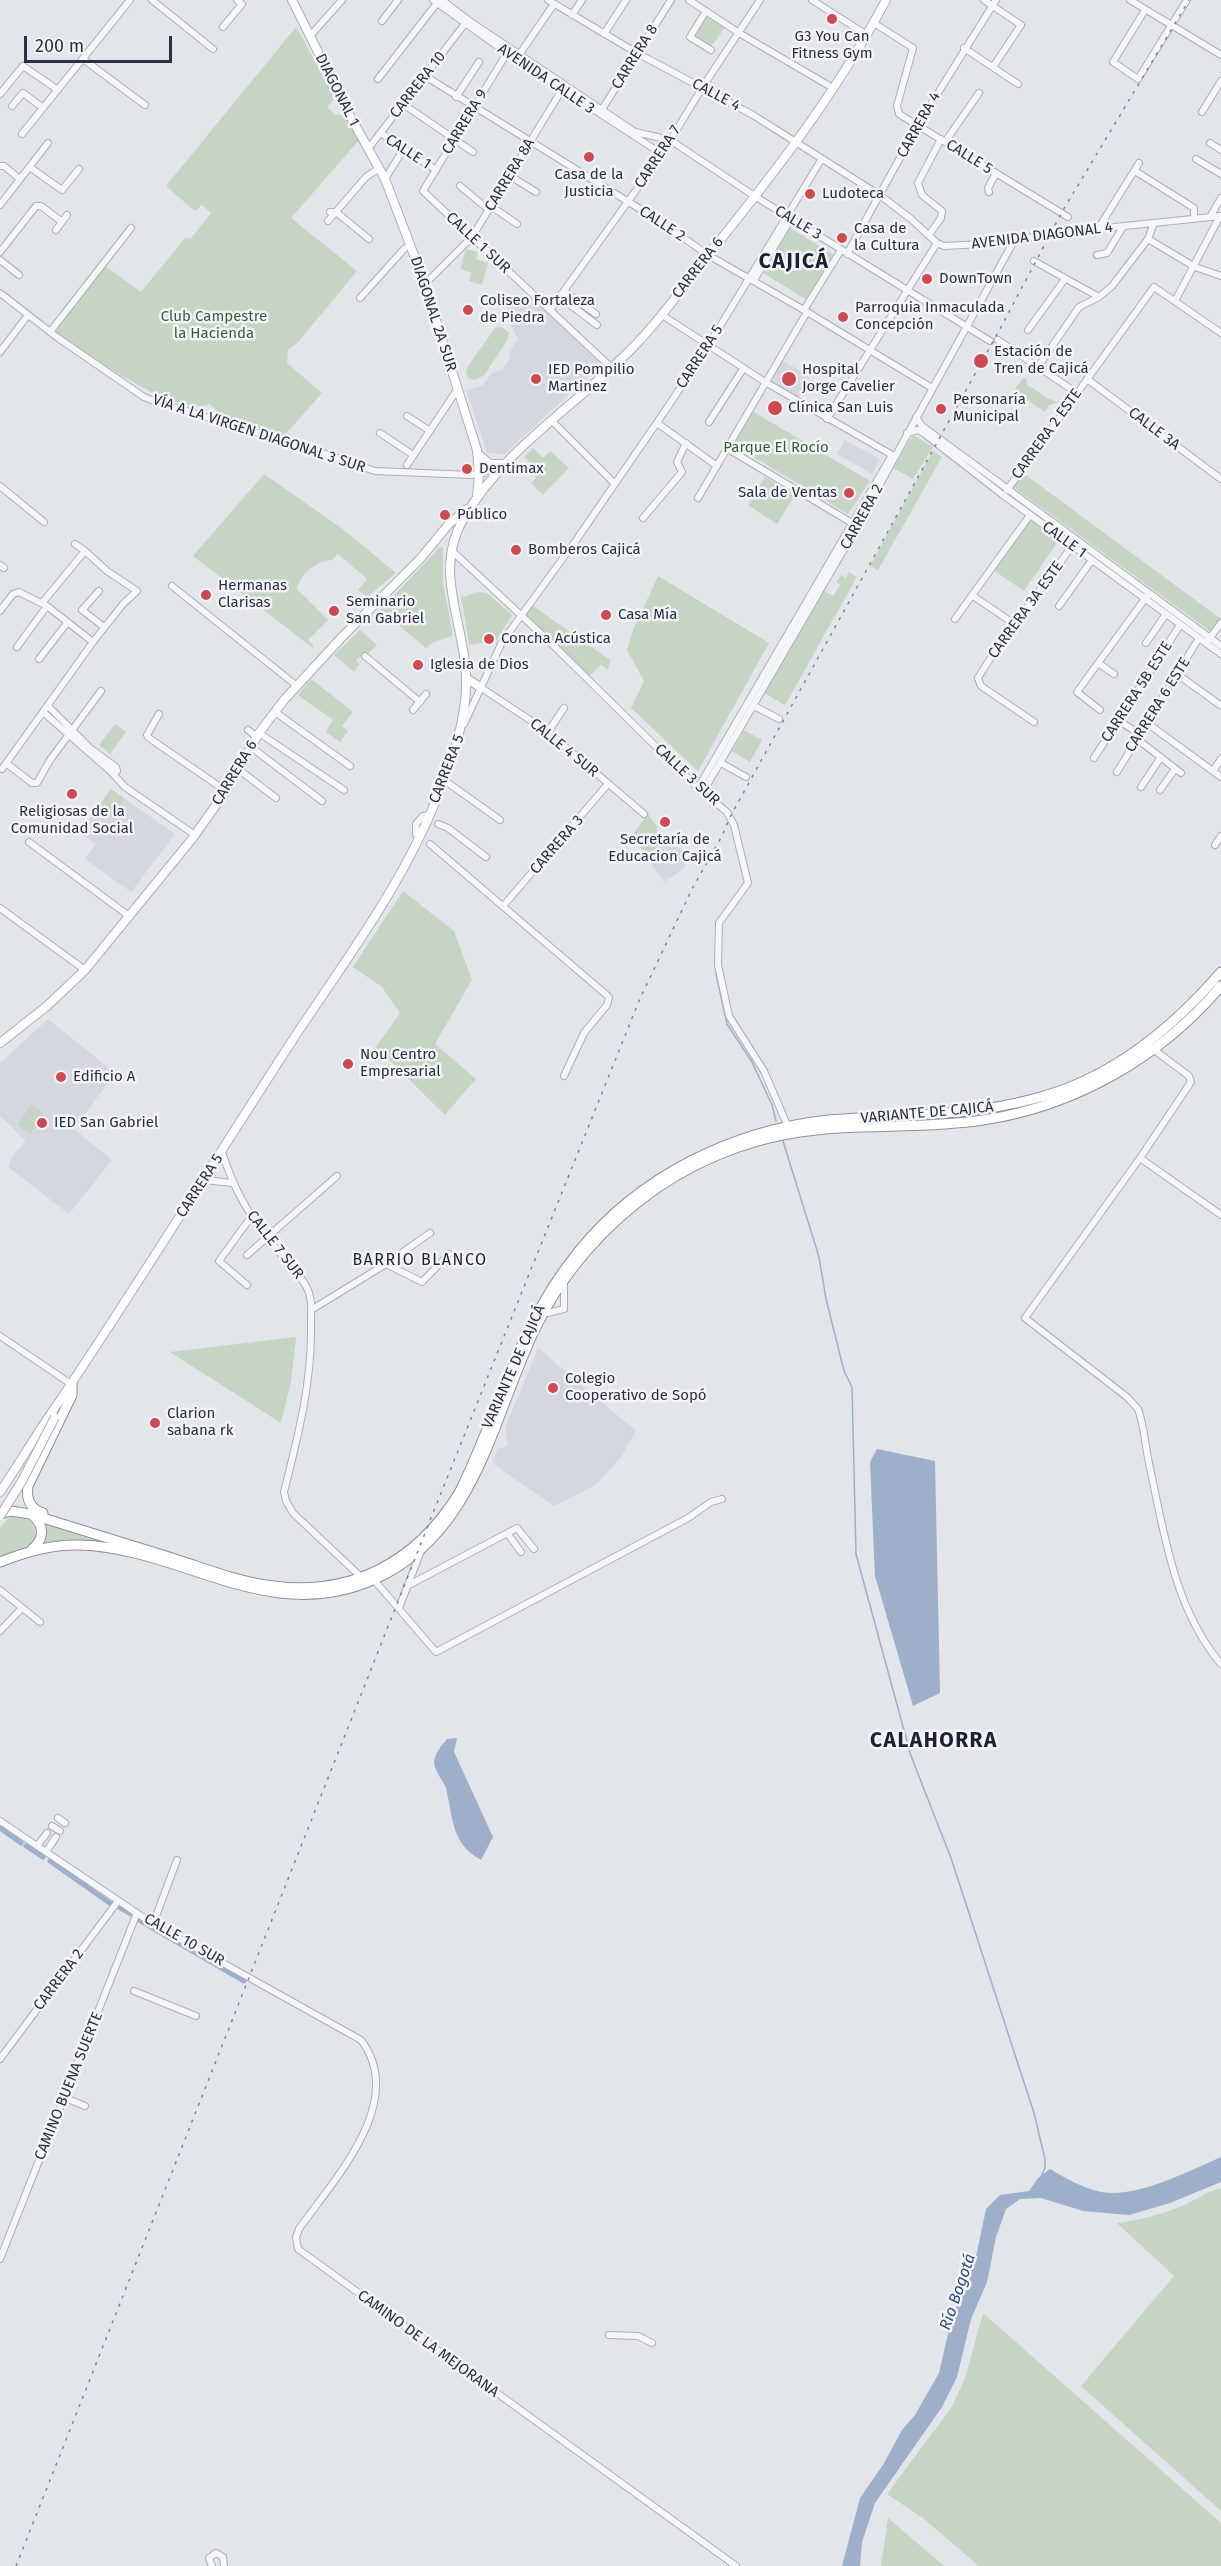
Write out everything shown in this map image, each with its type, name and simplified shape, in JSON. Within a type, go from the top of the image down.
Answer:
[{"type":"highway","name":"VARIANTE DE CAJICÁ","points":[[0,1515],[11,1511],[30,1514],[264,1585],[308,1588],[346,1583],[362,1578],[411,1551],[449,1509],[469,1474],[528,1328],[559,1277],[609,1218],[653,1182],[710,1152],[786,1129],[831,1120],[995,1108],[1036,1099],[1068,1088],[1114,1065],[1149,1042],[1187,1010],[1221,972]]},
{"type":"highway","name":"VARIANTE DE CAJICÁ","points":[[786,1129],[830,1129],[982,1120],[1018,1113],[1088,1088],[1120,1071],[1187,1022],[1221,986]]},
{"type":"highway","name":"VARIANTE DE CAJICÁ","points":[[0,1562],[27,1552],[66,1545],[105,1547],[256,1590],[297,1595],[338,1592],[374,1580],[404,1564],[421,1551],[454,1514],[471,1484],[543,1314],[585,1254],[618,1219],[658,1188],[711,1158],[764,1136]]},
{"type":"highway","points":[[72,1383],[72,1395],[28,1486],[27,1495],[28,1502],[37,1511],[78,1529]]},
{"type":"highway","points":[[27,1552],[40,1542],[42,1534],[41,1526],[30,1514]]},
{"type":"main road","name":"CARRERA 6","points":[[0,1043],[47,1006],[85,970],[195,834],[226,791],[258,735],[297,686],[449,524],[475,501],[506,464],[552,421],[614,370],[662,315],[796,143],[834,88],[871,29],[886,0]]},
{"type":"main road","name":"DIAGONAL 1","points":[[294,2],[385,179]]},
{"type":"main road","name":"DIAGONAL 2A SUR","points":[[385,179],[423,285],[477,450],[479,475],[475,501]]},
{"type":"main road","points":[[477,450],[482,459],[494,465],[506,464]]},
{"type":"main road","name":"CARRERA 6","points":[[460,734],[466,678],[450,577],[451,547],[475,501]]},
{"type":"main road","points":[[438,538],[448,536],[451,547]]},
{"type":"main road","points":[[466,678],[480,687]]},
{"type":"main road","name":"CARRERA 5","points":[[0,1492],[289,1046],[358,944],[419,838],[444,780],[460,734]]},
{"type":"main road","name":"CARRERA 5","points":[[0,1515],[22,1480],[72,1383]]},
{"type":"street","points":[[22,134],[130,0]]},
{"type":"street","points":[[152,0],[213,49]]},
{"type":"street","points":[[224,27],[242,4],[237,0]]},
{"type":"street","points":[[310,36],[342,0]]},
{"type":"street","points":[[382,21],[398,0]]},
{"type":"street","points":[[572,15],[582,0]]},
{"type":"street","points":[[604,34],[626,0]]},
{"type":"street","name":"CARRERA 8","points":[[601,112],[671,0]]},
{"type":"street","points":[[689,0],[739,33],[834,88]]},
{"type":"street","name":"CARRERA 7","points":[[551,309],[662,154],[760,0]]},
{"type":"street","points":[[812,0],[871,29]]},
{"type":"street","points":[[984,0],[994,3],[1021,25],[993,67]]},
{"type":"street","points":[[1130,0],[1221,55]]},
{"type":"street","points":[[1145,10],[1113,63],[1138,79],[1187,0]]},
{"type":"street","points":[[378,79],[437,1]]},
{"type":"street","name":"AVENIDA CALLE 3","points":[[437,1],[564,88]]},
{"type":"street","points":[[519,55],[551,2]]},
{"type":"street","name":"CALLE 4","points":[[551,2],[637,53],[753,115],[880,196]]},
{"type":"street","name":"CARRERA 4","points":[[698,498],[806,311],[880,196],[918,125],[994,3]]},
{"type":"street","points":[[706,11],[690,38],[711,50]]},
{"type":"street","name":"AVENIDA CALLE 3","points":[[467,22],[507,53],[601,112],[662,154]]},
{"type":"street","name":"CARRERA 10","points":[[368,149],[467,22]]},
{"type":"street","name":"CALLE 5","points":[[871,29],[913,48],[897,109],[899,114],[1068,216]]},
{"type":"street","points":[[964,48],[1018,84]]},
{"type":"street","name":"CARRERA 9","points":[[423,191],[507,53]]},
{"type":"street","points":[[83,58],[145,105]]},
{"type":"street","points":[[456,97],[479,62]]},
{"type":"street","points":[[0,94],[23,66],[58,90]]},
{"type":"street","name":"CALLE 2","points":[[425,76],[628,202],[708,255],[806,311],[932,388]]},
{"type":"street","points":[[1202,112],[1221,81]]},
{"type":"street","name":"CARRERA 8A","points":[[423,285],[472,237],[564,88]]},
{"type":"street","points":[[12,106],[23,93],[43,108]]},
{"type":"street","points":[[929,235],[941,218],[942,211],[922,195],[918,183],[943,141],[979,93]]},
{"type":"street","points":[[403,104],[473,152]]},
{"type":"street","name":"AVENIDA CALLE 3","points":[[601,112],[635,132],[670,140]]},
{"type":"street","name":"CALLE 1","points":[[381,134],[436,170]]},
{"type":"street","points":[[655,150],[661,144],[660,139]]},
{"type":"street","name":"CALLE 3","points":[[670,140],[789,218],[990,341]]},
{"type":"street","points":[[0,205],[31,168],[48,143]]},
{"type":"street","points":[[1210,144],[1221,150]]},
{"type":"street","points":[[385,179],[403,150]]},
{"type":"street","points":[[1196,159],[1221,174]]},
{"type":"street","name":"CARRERA 5","points":[[460,734],[502,642],[520,614],[565,556],[708,346],[752,279],[821,160]]},
{"type":"street","points":[[1098,229],[1139,163]]},
{"type":"street","points":[[0,166],[4,165],[20,179]]},
{"type":"street","points":[[31,168],[62,190],[79,170]]},
{"type":"street","points":[[328,221],[333,212],[369,174],[380,168]]},
{"type":"street","points":[[1135,171],[1194,208],[1194,219]]},
{"type":"street","points":[[990,192],[988,188],[996,173]]},
{"type":"street","points":[[510,176],[536,192]]},
{"type":"street","points":[[460,186],[517,224]]},
{"type":"street","name":"CALLE 1 SUR","points":[[423,191],[614,370]]},
{"type":"street","points":[[828,419],[937,243],[880,196]]},
{"type":"street","points":[[1210,217],[1221,198]]},
{"type":"street","points":[[0,252],[36,206],[41,206],[62,222]]},
{"type":"street","points":[[333,212],[369,239]]},
{"type":"street","points":[[56,230],[67,215]]},
{"type":"street","points":[[1221,216],[1175,301],[1221,333]]},
{"type":"street","name":"AVENIDA DIAGONAL 4","points":[[937,243],[951,247],[1221,216]]},
{"type":"street","points":[[1038,367],[1079,307],[1099,297],[1112,286],[1148,239],[1154,223]]},
{"type":"street","points":[[1097,255],[1106,254],[1112,248],[1123,227]]},
{"type":"street","points":[[50,332],[131,228]]},
{"type":"street","name":"CARRERA 2","points":[[701,790],[721,763],[754,706],[1015,239]]},
{"type":"street","points":[[1148,239],[1195,267],[1221,276]]},
{"type":"street","points":[[360,298],[405,248]]},
{"type":"street","points":[[0,260],[19,275]]},
{"type":"street","points":[[1034,261],[1099,297]]},
{"type":"street","points":[[1028,330],[1065,279]]},
{"type":"street","name":"CARRERA 2 ESTE","points":[[1003,495],[1154,286],[1175,301]]},
{"type":"street","name":"VÍA A LA VIRGEN DIAGONAL 3 SUR","points":[[0,294],[50,332],[144,397],[375,471],[479,475]]},
{"type":"street","points":[[562,294],[596,314]]},
{"type":"street","points":[[562,294],[597,325]]},
{"type":"street","points":[[0,352],[28,315]]},
{"type":"street","points":[[662,315],[743,369],[893,456],[852,523],[701,790]]},
{"type":"street","points":[[998,340],[1077,393]]},
{"type":"street","points":[[709,422],[743,369]]},
{"type":"street","name":"CALLE 3A","points":[[1087,379],[1221,479]]},
{"type":"street","points":[[406,465],[457,390]]},
{"type":"street","points":[[407,416],[430,431]]},
{"type":"street","name":"CALLE 1","points":[[916,417],[922,426],[1077,540],[1147,596],[1210,642],[1221,654]]},
{"type":"street","points":[[552,421],[615,484]]},
{"type":"street","points":[[657,423],[717,466]]},
{"type":"street","name":"CALLE 1","points":[[907,433],[918,430],[922,432],[1030,515],[1147,596],[1180,625],[1199,638],[1221,645]]},
{"type":"street","points":[[380,433],[413,455]]},
{"type":"street","points":[[644,518],[682,472],[676,462],[686,443]]},
{"type":"street","points":[[728,449],[852,523]]},
{"type":"street","points":[[479,475],[494,465]]},
{"type":"street","points":[[0,486],[44,522]]},
{"type":"street","points":[[955,619],[1030,515]]},
{"type":"street","name":"CARRERA 3A ESTE","points":[[1034,722],[979,683],[978,678],[993,654],[1077,540]]},
{"type":"street","points":[[75,544],[107,571],[137,591],[104,627],[4,766],[32,783],[37,783],[101,691]]},
{"type":"street","name":"CALLE 3 SUR","points":[[451,547],[730,817],[748,878],[746,886],[719,923],[718,965],[729,1016],[764,1071],[786,1129]]},
{"type":"street","points":[[17,647],[44,605],[85,551]]},
{"type":"street","points":[[1059,606],[1092,560]]},
{"type":"street","points":[[172,586],[297,686]]},
{"type":"street","points":[[99,591],[82,610],[104,627]]},
{"type":"street","points":[[0,611],[13,594],[19,592],[44,605],[93,642]]},
{"type":"street","points":[[973,596],[1016,625]]},
{"type":"street","points":[[1100,710],[1077,692],[1147,596]]},
{"type":"street","points":[[1146,643],[1166,614]]},
{"type":"street","points":[[39,659],[67,623]]},
{"type":"street","points":[[1210,642],[1221,623]]},
{"type":"street","name":"CARRERA 5B ESTE","points":[[1094,758],[1180,625]]},
{"type":"street","points":[[1210,642],[1221,630]]},
{"type":"street","name":"CARRERA 6 ESTE","points":[[1117,772],[1199,638]]},
{"type":"street","points":[[365,656],[420,702]]},
{"type":"street","points":[[1098,663],[1114,674]]},
{"type":"street","points":[[1177,674],[1220,705]]},
{"type":"street","name":"CALLE 4 SUR","points":[[480,687],[548,732],[644,814]]},
{"type":"street","points":[[413,710],[426,694]]},
{"type":"street","points":[[48,706],[51,715]]},
{"type":"street","points":[[754,706],[779,719]]},
{"type":"street","points":[[548,732],[564,708]]},
{"type":"street","points":[[43,712],[51,715],[111,770],[125,787],[195,834]]},
{"type":"street","points":[[275,712],[350,766]]},
{"type":"street","points":[[159,714],[147,735],[149,738],[226,791]]},
{"type":"street","points":[[1119,721],[1178,771],[1160,790]]},
{"type":"street","points":[[1147,723],[1221,777]]},
{"type":"street","points":[[248,730],[344,790]]},
{"type":"street","points":[[251,747],[322,801]]},
{"type":"street","points":[[1141,787],[1161,757]]},
{"type":"street","points":[[1213,771],[1221,759]]},
{"type":"street","points":[[721,763],[746,777]]},
{"type":"street","points":[[238,769],[276,798]]},
{"type":"street","points":[[444,780],[500,820]]},
{"type":"street","name":"CARRERA 3","points":[[504,905],[608,784]]},
{"type":"street","points":[[438,824],[448,828],[486,857]]},
{"type":"street","points":[[1215,845],[1221,836]]},
{"type":"street","points":[[29,842],[129,916]]},
{"type":"street","points":[[430,844],[609,997],[607,1005],[584,1033],[564,1076]]},
{"type":"street","points":[[0,908],[85,970]]},
{"type":"street","points":[[1153,1049],[1189,1076],[1190,1091],[1025,1318],[1138,1408],[1165,1538],[1186,1610],[1206,1646],[1221,1664]]},
{"type":"street","name":"CALLE 7 SUR","points":[[222,1152],[232,1183],[251,1217],[305,1284],[311,1300],[311,1367],[303,1417],[285,1496],[294,1513],[362,1578]]},
{"type":"street","points":[[1140,1158],[1221,1215]]},
{"type":"street","points":[[247,1256],[337,1176]]},
{"type":"street","points":[[204,1180],[232,1183]]},
{"type":"street","points":[[247,1285],[219,1261],[251,1217]]},
{"type":"street","points":[[311,1310],[386,1264],[430,1233]]},
{"type":"street","points":[[386,1264],[422,1282],[450,1254]]},
{"type":"street","points":[[543,1314],[565,1310],[564,1281]]},
{"type":"street","points":[[0,1336],[72,1383]]},
{"type":"street","points":[[374,1580],[436,1652],[688,1518],[716,1500],[722,1499]]},
{"type":"street","points":[[407,1586],[518,1528],[534,1549]]},
{"type":"street","points":[[508,1534],[520,1552]]},
{"type":"street","points":[[399,1608],[421,1551]]},
{"type":"street","points":[[0,1590],[40,1622]]},
{"type":"street","points":[[0,1630],[22,1608]]},
{"type":"street","points":[[58,1818],[65,1823]]},
{"type":"street","name":"CALLE 10 SUR","points":[[0,1821],[153,1924],[347,2030],[361,2040],[371,2053]]},
{"type":"street","points":[[52,1826],[60,1831]]},
{"type":"street","points":[[37,1846],[45,1834],[54,1840],[46,1852]]},
{"type":"street","points":[[153,1924],[177,1860]]},
{"type":"street","name":"CARRERA 2","points":[[0,2060],[118,1901]]},
{"type":"street","name":"CAMINO BUENA SUERTE","points":[[0,2259],[137,1913]]},
{"type":"street","points":[[134,1991],[196,2016]]},
{"type":"street","name":"CAMINO DE LA MEJORANA","points":[[371,2053],[376,2078],[376,2100],[369,2125],[356,2148],[299,2229],[296,2237],[298,2249],[736,2566]]},
{"type":"street","points":[[65,2097],[85,2106]]},
{"type":"street","points":[[609,2335],[638,2336],[652,2343]]},
{"type":"street","points":[[212,2566],[210,2556],[221,2552],[225,2560],[224,2566]]},
{"type":"shaded area","name":"IED Pompilio Martinez","points":[[528,295],[598,361],[596,369],[505,454],[487,453],[466,390],[482,386],[492,373],[502,369],[510,359],[508,355],[518,339],[509,322],[507,305]]},
{"type":"shaded area","name":"Hospital Jorge Cavelier","points":[[782,360],[810,377],[797,397],[769,380]]},
{"type":"shaded area","points":[[845,440],[880,459],[872,474],[837,454]]},
{"type":"shaded area","points":[[111,789],[175,834],[131,892],[85,859],[96,844],[80,833]]},
{"type":"shaded area","points":[[648,814],[657,827],[657,835],[686,853],[684,858],[687,860],[683,869],[664,882],[632,835]]},
{"type":"shaded area","name":"IED San Gabriel","points":[[48,1019],[115,1073],[74,1129],[112,1160],[69,1214],[8,1167],[13,1155],[26,1141],[0,1116],[0,1063]]},
{"type":"shaded area","name":"Colegio Cooperativo de Sopó","points":[[538,1348],[636,1431],[621,1457],[597,1484],[554,1506],[492,1463],[498,1449],[508,1446],[505,1428]]},
{"type":"green space","points":[[707,15],[725,27],[714,43],[709,46],[693,37]]},
{"type":"green space","name":"Club Campestre la Hacienda","points":[[296,27],[332,91],[333,100],[327,107],[335,115],[347,119],[359,140],[291,218],[357,271],[299,341],[288,350],[287,363],[322,393],[284,436],[221,416],[210,404],[195,406],[176,402],[154,393],[108,367],[55,332],[105,266],[141,292],[185,238],[191,238],[211,213],[202,205],[195,211],[166,186]]},
{"type":"green space","points":[[790,228],[834,255],[807,300],[763,273]]},
{"type":"green space","points":[[466,249],[478,252],[476,259],[488,263],[482,285],[469,281],[471,273],[460,269]]},
{"type":"green space","points":[[501,327],[509,332],[508,339],[484,375],[475,380],[468,378],[466,371],[468,366],[495,328]]},
{"type":"green space","points":[[1023,378],[1026,378],[1027,385],[1059,402],[1049,405],[1045,412],[1014,391]]},
{"type":"green space","name":"Parque El Rocío","points":[[752,411],[870,481],[848,514],[734,445]]},
{"type":"green space","points":[[913,435],[933,447],[913,479],[893,468]]},
{"type":"green space","points":[[533,448],[543,458],[550,451],[569,468],[543,495],[531,483],[536,478],[533,475],[538,470],[524,457]]},
{"type":"green space","points":[[933,451],[942,457],[878,570],[870,566]]},
{"type":"green space","points":[[1023,473],[1221,619],[1211,632],[1012,486]]},
{"type":"green space","points":[[264,474],[344,530],[396,573],[367,597],[358,590],[367,579],[338,554],[332,560],[320,563],[305,573],[297,589],[328,620],[308,640],[314,646],[313,648],[193,556]]},
{"type":"green space","points":[[765,477],[795,495],[777,524],[748,505]]},
{"type":"green space","points":[[1030,519],[1059,540],[1024,591],[993,570]]},
{"type":"green space","points":[[440,547],[443,548],[443,583],[453,636],[434,642],[426,648],[380,610]]},
{"type":"green space","points":[[849,572],[857,577],[785,705],[764,693],[824,591],[833,596],[840,585],[837,582],[841,575],[846,578]]},
{"type":"green space","points":[[658,576],[769,643],[698,771],[631,708],[644,681],[627,650],[634,628]]},
{"type":"green space","points":[[477,592],[487,593],[512,615],[497,640],[469,645],[461,594],[464,597]]},
{"type":"green space","points":[[533,606],[610,660],[608,670],[601,665],[589,676],[525,615]]},
{"type":"green space","points":[[360,630],[377,645],[362,659],[360,656],[356,660],[359,664],[354,672],[334,655]]},
{"type":"green space","points":[[311,679],[351,710],[352,713],[342,726],[348,731],[340,742],[326,732],[333,720],[298,695]]},
{"type":"green space","points":[[115,724],[126,732],[110,754],[99,745]]},
{"type":"green space","points":[[744,730],[762,740],[750,762],[732,751]]},
{"type":"green space","points":[[111,789],[125,799],[111,817],[98,808]]},
{"type":"green space","points":[[648,814],[657,827],[657,835],[670,843],[666,847],[656,841],[653,846],[657,849],[649,859],[632,835]]},
{"type":"green space","points":[[403,891],[454,931],[472,980],[435,1044],[476,1079],[445,1115],[376,1047],[400,1013],[382,987],[353,967]]},
{"type":"green space","points":[[32,1104],[44,1113],[30,1134],[17,1125]]},
{"type":"green space","points":[[296,1337],[291,1382],[281,1423],[170,1352]]},
{"type":"green space","points":[[10,1516],[22,1517],[31,1522],[35,1530],[35,1538],[27,1547],[0,1561],[0,1528]]},
{"type":"green space","points":[[45,1524],[113,1544],[72,1540],[45,1542]]},
{"type":"green space","points":[[1221,2188],[1221,2511],[1081,2386],[1174,2276],[1117,2223],[1166,2212]]},
{"type":"green space","points":[[983,2313],[1221,2523],[1221,2566],[979,2566],[924,2519],[887,2494],[951,2408],[965,2378]]},
{"type":"green space","points":[[888,2518],[944,2566],[881,2566]]},
{"type":"water","points":[[877,1449],[935,1461],[940,1693],[913,1706],[875,1576],[870,1462]]},
{"type":"water","points":[[457,1738],[454,1752],[493,1837],[481,1860],[471,1854],[459,1838],[452,1819],[446,1788],[434,1763],[437,1753],[447,1739]]},
{"type":"water","points":[[1221,2157],[1221,2182],[1170,2203],[1129,2215],[1083,2211],[1041,2198],[1020,2199],[1006,2209],[996,2237],[987,2282],[971,2319],[957,2377],[942,2407],[875,2503],[862,2542],[860,2566],[842,2566],[860,2498],[883,2465],[902,2430],[915,2415],[939,2373],[951,2321],[977,2252],[986,2209],[1000,2195],[1029,2191],[1038,2178],[1050,2169],[1088,2188],[1115,2193],[1145,2188]]},
{"type":"waterway","points":[[716,974],[727,1024],[752,1062],[772,1105],[776,1121]]},
{"type":"waterway","points":[[783,1141],[819,1257],[826,1299],[844,1371],[852,1387],[856,1554],[911,1756],[951,1858],[1034,2113],[1045,2159],[1045,2168],[1041,2177]]},
{"type":"waterway","points":[[0,1828],[21,1843]]},
{"type":"waterway","points":[[26,1846],[43,1857]]},
{"type":"waterway","points":[[50,1861],[111,1904]]},
{"type":"waterway","points":[[119,1907],[131,1914]]},
{"type":"waterway","points":[[139,1920],[244,1981]]},
{"type":"railway","points":[[16,2566],[435,1508],[639,1001],[692,889],[730,817],[1001,327],[1062,212],[1189,0]]},
{"type":"place","name":"G3 You Can Fitness Gym","points":[[832,19]]},
{"type":"place","name":"Casa de la Justicia","points":[[589,157]]},
{"type":"place","name":"Ludoteca","points":[[810,194]]},
{"type":"place","name":"Casa de la Cultura","points":[[842,238]]},
{"type":"place","name":"DownTown","points":[[927,279]]},
{"type":"place","name":"Coliseo Fortaleza de Piedra","points":[[468,310]]},
{"type":"place","name":"Parroquia Inmaculada Concepción","points":[[843,317]]},
{"type":"place","name":"Estación de Tren de Cajicá","points":[[981,361]]},
{"type":"place","name":"IED Pompilio Martinez","points":[[536,379]]},
{"type":"place","name":"Hospital Jorge Cavelier","points":[[789,379]]},
{"type":"place","name":"Clínica San Luis","points":[[775,408]]},
{"type":"place","name":"Personaría Municipal","points":[[941,409]]},
{"type":"place","name":"Dentimax","points":[[467,469]]},
{"type":"place","name":"Sala de Ventas","points":[[849,493]]},
{"type":"place","name":"Público","points":[[445,515]]},
{"type":"place","name":"Bomberos Cajicá","points":[[516,550]]},
{"type":"place","name":"Hermanas Clarisas","points":[[206,595]]},
{"type":"place","name":"Seminario San Gabriel","points":[[334,611]]},
{"type":"place","name":"Casa Mía","points":[[606,615]]},
{"type":"place","name":"Concha Acústica","points":[[489,639]]},
{"type":"place","name":"Iglesia de Dios","points":[[418,665]]},
{"type":"place","name":"Religiosas de la Comunidad Social","points":[[72,794]]},
{"type":"place","name":"Secretaría de Educacion Cajicá","points":[[665,822]]},
{"type":"place","name":"Nou Centro Empresarial","points":[[348,1064]]},
{"type":"place","name":"Edificio A","points":[[61,1077]]},
{"type":"place","name":"IED San Gabriel","points":[[42,1123]]},
{"type":"place","name":"Colegio Cooperativo de Sopó","points":[[553,1388]]},
{"type":"place","name":"Clarion sabana rk","points":[[155,1423]]},
{"type":"district","name":"CAJICÁ","points":[[794,262]]},
{"type":"district","name":"BARRIO BLANCO","points":[[420,1261]]},
{"type":"district","name":"CALAHORRA","points":[[934,1741]]},
{"type":"water label","name":"Río Bogotá","points":[[958,2292]]}]
